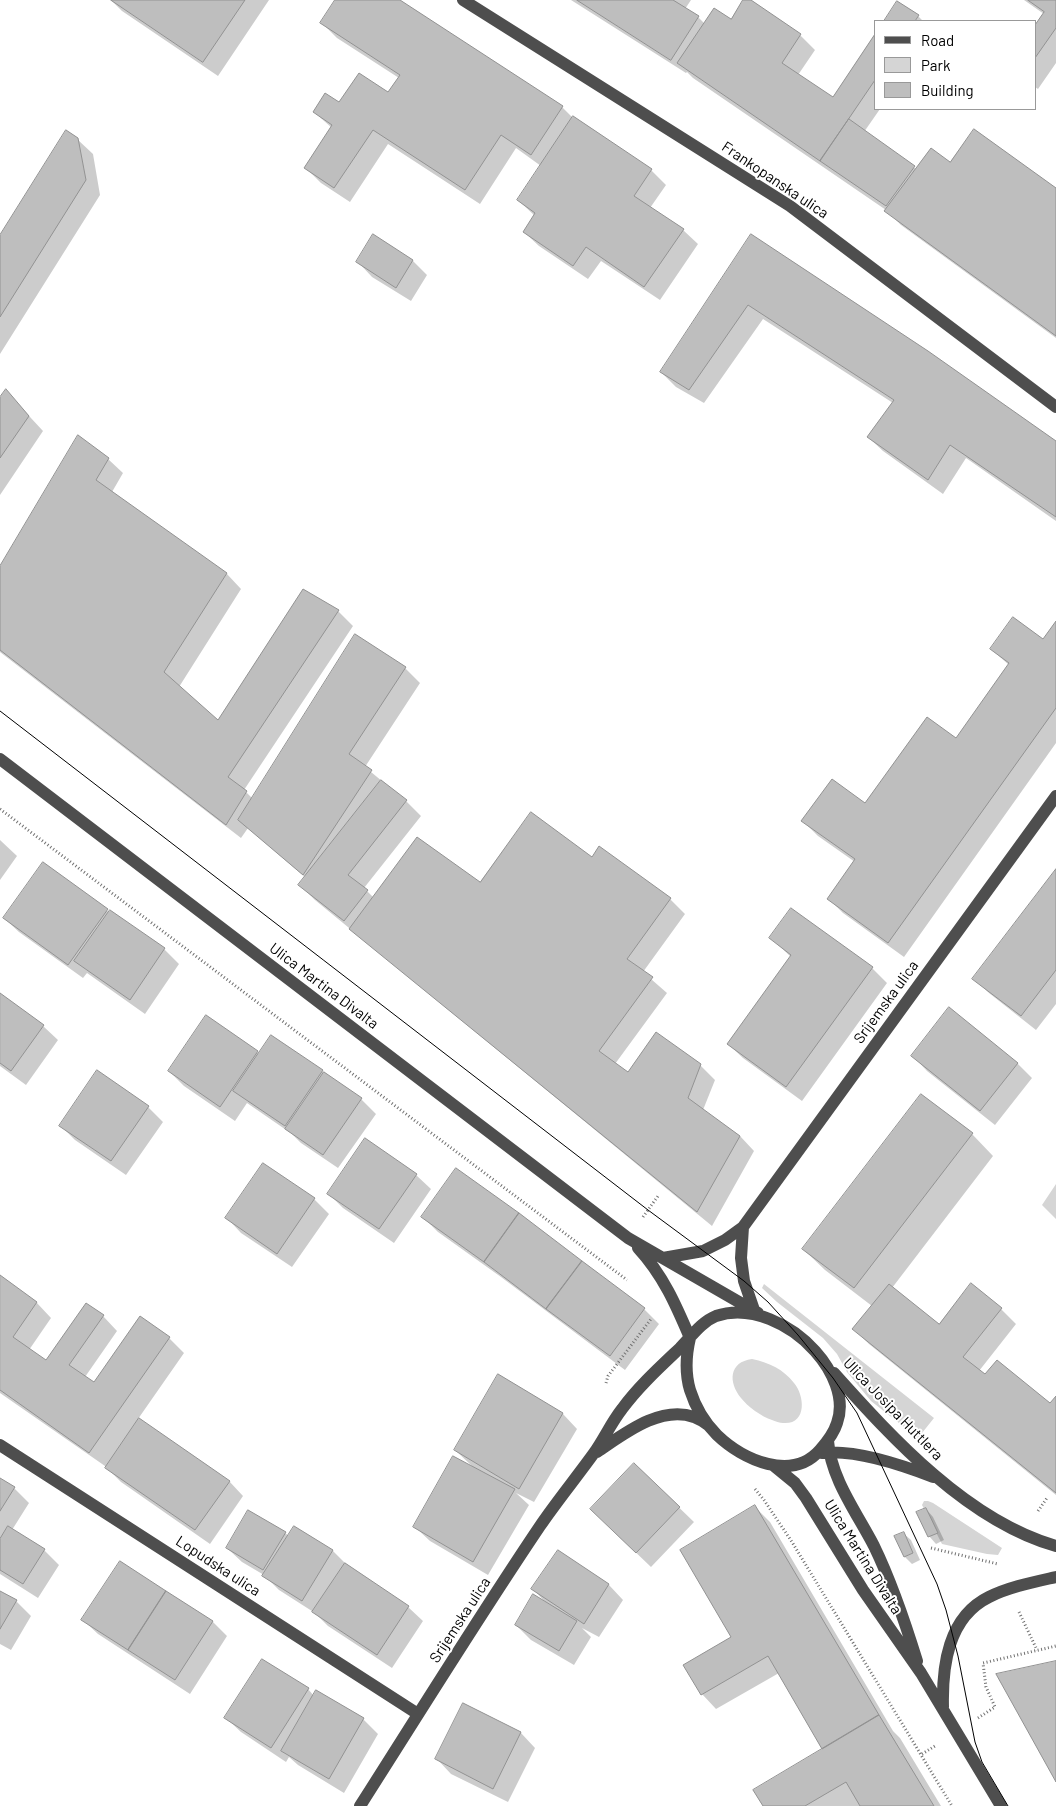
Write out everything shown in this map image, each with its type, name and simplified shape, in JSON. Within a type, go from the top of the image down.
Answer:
[{"type":"street","name":"Frankopanska ulica","points":[[462,0],[790,206],[1056,407]]},
{"type":"street","name":"Ulica Martina Divalta","points":[[0,759],[628,1238],[770,1319]]},
{"type":"street","name":"Srijemska ulica","points":[[663,1258],[703,1251],[725,1240],[743,1227],[1056,796]]},
{"type":"street","points":[[743,1227],[741,1258],[744,1281],[754,1310]]},
{"type":"street","name":"Ulica Martina Divalta","points":[[628,1238],[650,1261],[663,1280],[672,1295],[690,1338]]},
{"type":"street","points":[[734,1312],[753,1314],[770,1319],[798,1336],[824,1361],[833,1378],[840,1401],[837,1425],[824,1449],[808,1460],[785,1466],[758,1461],[742,1454],[708,1425],[697,1408],[690,1389],[686,1360],[690,1338],[714,1317],[734,1312]]},
{"type":"street","name":"Srijemska ulica","points":[[360,1806],[540,1527],[593,1454],[622,1409],[650,1377],[690,1338]]},
{"type":"street","name":"Ulica Josipa Huttlera","points":[[824,1361],[869,1412],[940,1480],[992,1516],[1021,1533],[1056,1546]]},
{"type":"street","name":"Srijemska ulica","points":[[593,1454],[629,1431],[659,1417],[682,1415],[694,1417],[708,1425]]},
{"type":"street","name":"Lopudska ulica","points":[[0,1445],[418,1714]]},
{"type":"street","name":"Ulica Martina Divalta","points":[[824,1449],[890,1582],[921,1673]]},
{"type":"street","name":"Ulica Josipa Huttlera","points":[[824,1449],[895,1464],[940,1480]]},
{"type":"street","name":"Ulica Martina Divalta","points":[[770,1464],[789,1478],[806,1498],[863,1590],[921,1673],[1001,1806]]},
{"type":"street","points":[[943,1710],[943,1683],[946,1657],[952,1636],[967,1614],[989,1596],[1056,1578]]},
{"type":"path","points":[[0,809],[630,1282]]},
{"type":"path","points":[[622,1409],[610,1398],[606,1386],[608,1376],[655,1314]]},
{"type":"path","points":[[753,1486],[792,1542],[952,1806]]},
{"type":"path","points":[[931,1548],[998,1564]]},
{"type":"path","points":[[995,1707],[986,1687],[983,1663],[1056,1646]]},
{"type":"green space","points":[[1056,1184],[1056,1219],[1042,1205]]},
{"type":"green space","points":[[764,1284],[934,1418],[918,1438],[871,1401],[847,1372],[837,1354],[823,1338],[777,1302],[762,1288]]},
{"type":"green space","points":[[752,1359],[776,1367],[794,1383],[802,1402],[800,1415],[796,1419],[783,1423],[768,1419],[755,1411],[741,1398],[734,1386],[733,1374],[739,1364]]},
{"type":"green space","points":[[924,1501],[933,1503],[1002,1548],[998,1555],[942,1544],[922,1505]]},
{"type":"building","points":[[111,0],[245,0],[203,62]]},
{"type":"building","points":[[335,0],[400,0],[563,106],[531,155],[501,135],[465,190],[373,130],[334,188],[304,168],[332,125],[313,112],[325,93],[339,102],[359,73],[388,92],[400,75],[320,23]]},
{"type":"building","points":[[577,0],[673,0],[699,16],[671,60]]},
{"type":"building","points":[[743,0],[751,0],[801,34],[782,63],[833,97],[874,36],[874,81],[820,161],[677,63],[714,8],[731,19]]},
{"type":"building","points":[[1028,0],[1056,0],[1056,28],[1036,57],[1036,24],[1044,12]]},
{"type":"building","points":[[897,1],[919,15],[916,20],[885,20]]},
{"type":"building","points":[[573,116],[652,169],[634,196],[684,229],[644,287],[586,247],[573,266],[523,232],[535,213],[517,200]]},
{"type":"building","points":[[849,119],[915,166],[886,206],[820,161]]},
{"type":"building","points":[[974,129],[1056,188],[1056,336],[884,211],[931,148],[950,162]]},
{"type":"building","points":[[66,130],[78,138],[86,180],[0,317],[0,235]]},
{"type":"building","points":[[373,234],[413,260],[396,288],[356,262]]},
{"type":"building","points":[[751,234],[928,351],[1056,441],[1056,517],[950,445],[928,480],[867,437],[894,400],[748,305],[689,390],[660,372]]},
{"type":"building","points":[[6,389],[29,416],[0,458],[0,397]]},
{"type":"building","points":[[78,435],[109,458],[96,480],[227,573],[164,672],[218,720],[303,589],[339,610],[228,777],[247,791],[226,825],[0,650],[0,566]]},
{"type":"building","points":[[1013,617],[1043,639],[1056,621],[1056,708],[888,943],[827,899],[855,859],[801,821],[832,779],[865,803],[927,717],[956,738],[1009,663],[990,649]]},
{"type":"building","points":[[355,634],[406,667],[349,754],[372,770],[303,875],[238,820]]},
{"type":"building","points":[[381,780],[407,800],[348,875],[368,890],[344,921],[298,885]]},
{"type":"building","points":[[531,812],[592,857],[599,846],[671,898],[627,959],[653,977],[599,1051],[628,1072],[656,1032],[701,1064],[688,1098],[740,1136],[697,1212],[349,929],[417,837],[480,882]]},
{"type":"building","points":[[43,862],[108,909],[68,965],[3,918]]},
{"type":"building","points":[[1056,869],[1056,970],[1021,1016],[972,979]]},
{"type":"building","points":[[791,908],[873,967],[786,1087],[727,1044],[791,955],[769,938]]},
{"type":"building","points":[[110,910],[165,948],[130,1000],[74,961]]},
{"type":"building","points":[[0,993],[44,1025],[11,1071],[0,1063]]},
{"type":"building","points":[[949,1007],[1018,1063],[980,1111],[911,1056]]},
{"type":"building","points":[[206,1015],[258,1051],[220,1107],[168,1071]]},
{"type":"building","points":[[271,1035],[323,1070],[285,1126],[233,1091]]},
{"type":"building","points":[[97,1070],[149,1106],[111,1161],[59,1126]]},
{"type":"building","points":[[324,1072],[362,1098],[323,1155],[285,1129]]},
{"type":"building","points":[[921,1094],[973,1133],[854,1288],[802,1249]]},
{"type":"building","points":[[365,1138],[417,1174],[379,1229],[327,1194]]},
{"type":"building","points":[[263,1163],[315,1198],[277,1254],[225,1218]]},
{"type":"building","points":[[456,1168],[519,1213],[484,1262],[421,1217]]},
{"type":"building","points":[[519,1213],[582,1261],[546,1309],[484,1262]]},
{"type":"building","points":[[582,1261],[645,1308],[610,1356],[546,1309]]},
{"type":"building","points":[[0,1275],[37,1302],[13,1337],[46,1360],[86,1303],[104,1315],[69,1365],[94,1382],[140,1316],[170,1337],[89,1453],[0,1390]]},
{"type":"building","points":[[971,1283],[1002,1308],[963,1357],[985,1374],[997,1360],[1050,1403],[1056,1396],[1056,1493],[852,1329],[889,1284],[939,1324]]},
{"type":"building","points":[[498,1374],[563,1413],[519,1489],[454,1450]]},
{"type":"building","points":[[139,1418],[230,1481],[195,1530],[105,1468]]},
{"type":"building","points":[[453,1456],[515,1489],[473,1562],[413,1527]]},
{"type":"building","points":[[634,1463],[680,1507],[636,1553],[590,1509]]},
{"type":"building","points":[[0,1478],[15,1487],[0,1511]]},
{"type":"building","points":[[755,1505],[879,1715],[822,1749],[768,1656],[701,1695],[683,1665],[731,1637],[680,1550]]},
{"type":"building","points":[[926,1508],[938,1533],[928,1537],[916,1512]]},
{"type":"building","points":[[248,1510],[286,1532],[263,1570],[226,1548]]},
{"type":"building","points":[[8,1526],[45,1549],[23,1584],[0,1570],[0,1539]]},
{"type":"building","points":[[294,1526],[333,1550],[302,1601],[262,1576]]},
{"type":"building","points":[[904,1532],[913,1553],[904,1557],[894,1536]]},
{"type":"building","points":[[558,1550],[609,1584],[584,1624],[531,1589]]},
{"type":"building","points":[[120,1561],[166,1591],[128,1650],[81,1620]]},
{"type":"building","points":[[345,1563],[409,1606],[377,1655],[312,1612]]},
{"type":"building","points":[[0,1591],[17,1600],[0,1629]]},
{"type":"building","points":[[166,1591],[213,1621],[175,1680],[128,1650]]},
{"type":"building","points":[[533,1594],[577,1621],[559,1651],[515,1625]]},
{"type":"building","points":[[262,1659],[309,1688],[271,1748],[224,1718]]},
{"type":"building","points":[[1056,1661],[1056,1782],[996,1674]]},
{"type":"building","points":[[316,1690],[364,1718],[329,1779],[281,1751]]},
{"type":"building","points":[[463,1703],[521,1732],[493,1789],[435,1759]]},
{"type":"building","points":[[879,1715],[934,1806],[860,1806],[846,1782],[805,1806],[763,1806],[753,1790]]},
{"type":"tram line","points":[[0,711],[648,1210],[744,1281],[768,1302],[833,1378],[857,1413],[937,1584],[958,1656],[975,1742],[982,1762],[1008,1806]]}]
